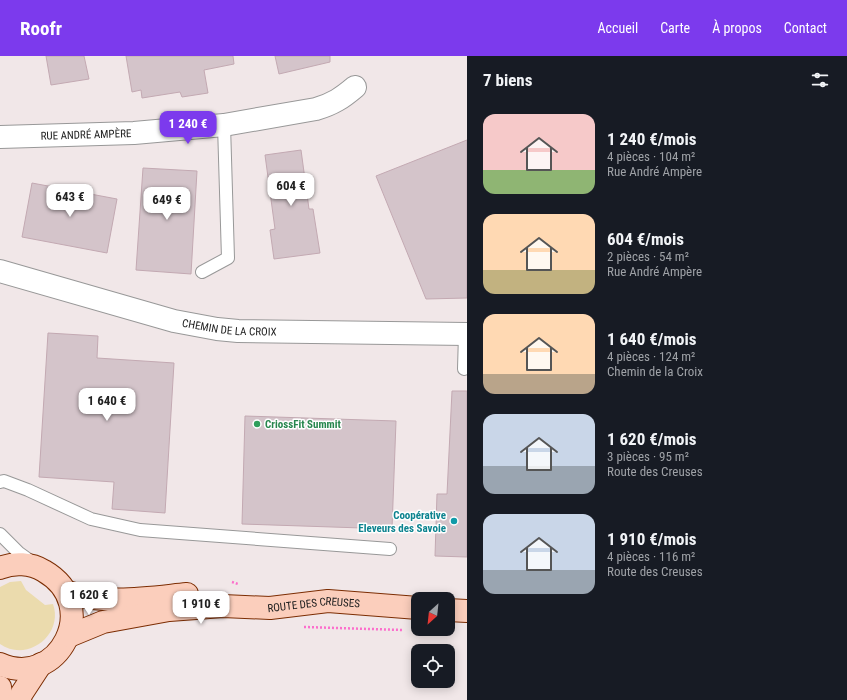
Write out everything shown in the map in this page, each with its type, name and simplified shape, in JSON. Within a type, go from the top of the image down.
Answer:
[{"type":"main road","points":[[0,568],[6,565],[22,564],[37,566],[54,576],[67,592],[72,614],[69,636],[62,648],[52,657],[41,664],[30,668],[18,668],[0,664]]},
{"type":"main road","points":[[67,592],[82,597],[112,600],[188,594],[227,593],[272,594],[328,601]]},
{"type":"main road","name":"ROUTE DES CREUSES","points":[[69,636],[103,622],[170,610],[223,606],[270,608],[328,601],[411,607]]},
{"type":"main road","points":[[455,610],[467,611]]},
{"type":"main road","points":[[19,700],[41,664]]},
{"type":"main road","points":[[0,687],[2,700]]},
{"type":"street","name":"RUE ANDRÉ AMPÈRE","points":[[0,137],[134,133],[224,125],[329,106],[344,97],[355,86]]},
{"type":"street","name":"CHEMIN DE LA CROIX","points":[[0,272],[174,321],[217,329],[238,331],[466,334]]},
{"type":"lane","points":[[202,272],[228,258],[224,125]]},
{"type":"lane","points":[[464,369],[466,334]]},
{"type":"lane","points":[[0,482],[4,481],[28,490],[90,519],[140,530],[390,549]]},
{"type":"lane","points":[[0,538],[37,566]]},
{"type":"path","points":[[303,627],[404,630]]},
{"type":"shaded area","points":[[21,581],[26,590],[45,605],[53,604],[55,615],[53,626],[41,643],[32,648],[21,650],[10,649],[0,644],[0,587],[10,582]]},
{"type":"building","points":[[46,56],[84,56],[89,79],[51,85]]},
{"type":"building","points":[[126,56],[233,56],[234,64],[204,70],[208,93],[182,97],[180,92],[142,98],[141,90],[132,92]]},
{"type":"building","points":[[275,56],[330,56],[330,62],[279,74]]},
{"type":"building","points":[[467,140],[467,298],[426,299],[376,176]]},
{"type":"building","points":[[301,150],[309,209],[313,209],[320,253],[274,259],[270,230],[275,229],[265,155]]},
{"type":"building","points":[[143,168],[197,171],[191,274],[136,270]]},
{"type":"building","points":[[32,183],[117,199],[107,253],[22,237]]},
{"type":"building","points":[[48,333],[98,336],[97,358],[174,363],[165,513],[112,509],[114,482],[39,477]]},
{"type":"building","points":[[452,391],[467,391],[467,557],[435,556],[437,494],[447,494]]},
{"type":"building","points":[[245,416],[396,421],[392,529],[242,524]]},
{"type":"place","name":"CriossFit Summit","points":[[257,424]]},
{"type":"place","name":"Coopérative Eleveurs des Savoie","points":[[454,521]]}]
